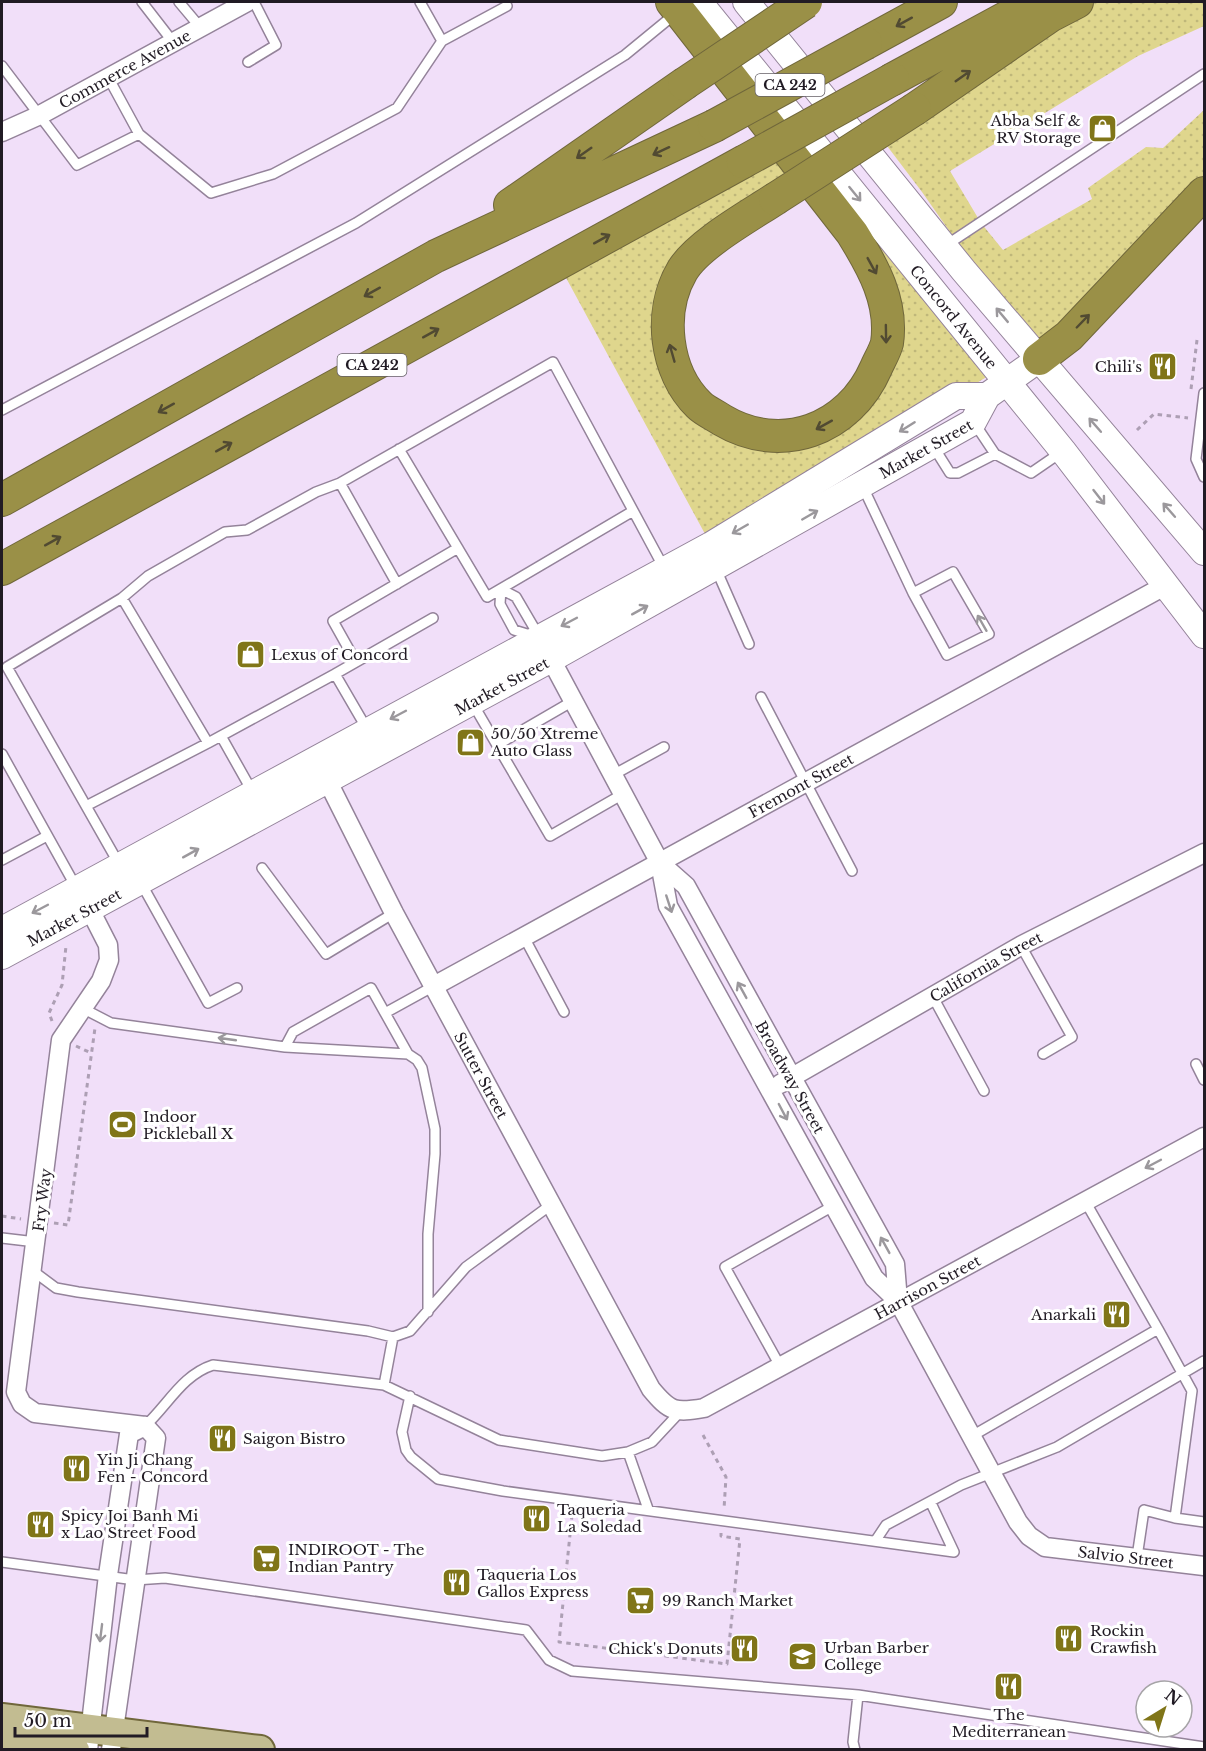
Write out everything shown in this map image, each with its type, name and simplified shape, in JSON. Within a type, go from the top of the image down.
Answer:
[{"type":"highway","points":[[436,256],[806,2]]},
{"type":"highway","name":"CA 242","points":[[2,500],[436,256],[714,126],[941,2]]},
{"type":"highway","name":"CA 242","points":[[2,569],[1035,2]]},
{"type":"highway","points":[[684,5],[852,234],[876,270],[885,299],[886,344],[870,381],[846,412],[813,431],[773,436],[738,429],[699,406],[679,378],[666,333],[670,304],[682,270],[708,244],[775,199],[915,109],[1050,16],[1077,2]]},
{"type":"highway","points":[[1039,359],[1069,336],[1204,193]]},
{"type":"main road","points":[[746,2],[964,271],[1204,552]]},
{"type":"main road","points":[[768,2],[922,192],[954,240],[964,271]]},
{"type":"main road","name":"Concord Avenue","points":[[684,5],[997,389],[1063,451],[1168,584],[1204,635]]},
{"type":"main road","name":"Market Street","points":[[2,930],[140,881],[321,770],[369,731],[545,649],[710,558],[862,485],[973,422],[997,389],[1039,359]]},
{"type":"main road","name":"Market Street","points":[[2,956],[85,899],[120,866],[253,794],[321,770],[472,702],[545,649],[665,570],[710,558],[956,396],[997,389]]},
{"type":"main road","points":[[1168,584],[1179,582],[1204,608]]},
{"type":"main road","points":[[2,1718],[96,1742]]},
{"type":"main road","points":[[2,1741],[96,1742],[260,1749]]},
{"type":"street","name":"Commerce Avenue","points":[[2,132],[40,115],[247,2]]},
{"type":"street","name":"Fremont Street","points":[[434,986],[1168,584]]},
{"type":"street","name":"Broadway Street","points":[[545,649],[660,863],[669,906],[874,1278],[898,1301],[1018,1522],[1029,1536],[1045,1547]]},
{"type":"street","name":"Sutter Street","points":[[321,770],[394,913],[553,1203],[651,1389],[666,1407],[680,1412]]},
{"type":"street","name":"California Street","points":[[771,1089],[1021,946],[1204,853]]},
{"type":"street","name":"Broadway Street","points":[[660,863],[686,886],[790,1078],[895,1264],[898,1301]]},
{"type":"street","name":"Fry Way","points":[[85,899],[108,945],[109,960],[101,981],[61,1040],[16,1392],[22,1404],[35,1413],[146,1426]]},
{"type":"street","name":"Harrison Street","points":[[680,1412],[704,1408],[1204,1137]]},
{"type":"street","points":[[146,1426],[156,1438],[135,1580],[96,1742],[108,1575],[129,1434],[146,1426]]},
{"type":"street","name":"Salvio Street","points":[[1045,1547],[1204,1566]]},
{"type":"lane","points":[[142,2],[173,42]]},
{"type":"lane","points":[[179,2],[200,27]]},
{"type":"lane","points":[[248,62],[276,45],[254,2]]},
{"type":"lane","points":[[420,2],[442,41]]},
{"type":"lane","points":[[2,410],[356,223],[625,55],[684,5]]},
{"type":"lane","points":[[108,77],[138,134],[211,193],[273,174],[397,108],[442,41],[507,6]]},
{"type":"lane","points":[[2,66],[77,165],[138,134]]},
{"type":"lane","points":[[954,240],[1204,74]]},
{"type":"lane","points":[[120,866],[7,668],[122,598],[148,576],[225,532],[247,530],[315,492],[340,483],[553,362],[665,570]]},
{"type":"lane","points":[[1204,393],[1196,459],[1204,477]]},
{"type":"lane","points":[[973,422],[995,454],[1031,473],[1063,451]]},
{"type":"lane","points":[[932,446],[950,473],[958,473],[995,454]]},
{"type":"lane","points":[[399,449],[487,597],[633,511]]},
{"type":"lane","points":[[340,483],[397,584]]},
{"type":"lane","points":[[862,485],[913,593],[947,655],[988,634],[953,572],[913,593]]},
{"type":"lane","points":[[356,662],[333,621],[458,548]]},
{"type":"lane","points":[[710,558],[749,644]]},
{"type":"lane","points":[[501,589],[500,604],[514,630],[545,649]]},
{"type":"lane","points":[[501,589],[516,597],[545,649]]},
{"type":"lane","points":[[122,598],[208,743]]},
{"type":"lane","points":[[86,806],[221,736],[433,618]]},
{"type":"lane","points":[[335,674],[369,731]]},
{"type":"lane","points":[[761,697],[852,871]]},
{"type":"lane","points":[[497,744],[573,701]]},
{"type":"lane","points":[[472,702],[550,836],[623,794]]},
{"type":"lane","points":[[221,736],[253,794]]},
{"type":"lane","points":[[613,775],[664,747]]},
{"type":"lane","points":[[2,754],[85,899]]},
{"type":"lane","points":[[2,861],[47,836]]},
{"type":"lane","points":[[262,868],[326,954],[394,913]]},
{"type":"lane","points":[[140,881],[208,1003],[237,988]]},
{"type":"lane","points":[[524,937],[564,1012]]},
{"type":"lane","points":[[1021,946],[1072,1037],[1042,1054]]},
{"type":"lane","points":[[385,1013],[434,986]]},
{"type":"lane","points":[[285,1047],[294,1032],[371,988],[408,1054],[417,1060],[422,1068],[435,1129],[428,1234],[428,1312]]},
{"type":"lane","points":[[933,997],[984,1091]]},
{"type":"lane","points":[[82,1008],[111,1023],[285,1047],[408,1054]]},
{"type":"lane","points":[[1196,1064],[1204,1080]]},
{"type":"lane","points":[[1084,1201],[1192,1391],[1175,1518]]},
{"type":"lane","points":[[33,1271],[56,1288],[368,1331],[393,1337],[410,1331],[466,1267],[553,1203]]},
{"type":"lane","points":[[780,1366],[725,1267],[834,1206]]},
{"type":"lane","points":[[2,1239],[36,1242]]},
{"type":"lane","points":[[972,1436],[1158,1329]]},
{"type":"lane","points":[[384,1385],[393,1337]]},
{"type":"lane","points":[[876,1540],[886,1525],[961,1485],[1057,1447],[1204,1361]]},
{"type":"lane","points":[[146,1426],[187,1379],[213,1365],[384,1385],[499,1440],[602,1456],[628,1452],[652,1442],[680,1412]]},
{"type":"lane","points":[[410,1396],[402,1432],[406,1450],[438,1479],[503,1491],[954,1552],[931,1503]]},
{"type":"lane","points":[[628,1452],[648,1509]]},
{"type":"lane","points":[[1137,1557],[1144,1510],[1204,1522]]},
{"type":"lane","points":[[2,1562],[135,1580],[165,1578],[526,1630],[549,1660],[572,1671],[858,1695],[1204,1747]]},
{"type":"lane","points":[[852,1747],[858,1695]]},
{"type":"path","points":[[1190,396],[1197,340]]},
{"type":"path","points":[[1188,418],[1189,407]]},
{"type":"path","points":[[1137,430],[1154,414],[1201,420]]},
{"type":"path","points":[[2,1216],[68,1225],[94,1029],[101,1018]]},
{"type":"path","points":[[572,1515],[559,1642],[728,1664],[740,1539],[721,1536],[726,1477],[703,1435]]},
{"type":"shaded area","points":[[1077,2],[1204,2],[1204,26],[1138,56],[950,171],[981,223],[1003,250],[1092,199],[1088,188],[1146,147],[1163,148],[1204,110],[1204,193],[1039,359],[922,192],[878,134]]},
{"type":"shaded area","points":[[779,142],[831,163],[998,370],[711,545],[558,263]],"holes":[[[809,178],[852,233],[887,344],[813,431],[699,406],[670,304],[708,244]]]},
{"type":"place","name":"Abba Self & RV Storage","points":[[1102,129]]},
{"type":"place","name":"Chili's","points":[[1163,366]]},
{"type":"place","name":"Lexus of Concord","points":[[250,654]]},
{"type":"place","name":"50/50 Xtreme Auto Glass","points":[[470,742]]},
{"type":"place","name":"Indoor Pickleball X","points":[[122,1125]]},
{"type":"place","name":"Anarkali","points":[[1117,1314]]},
{"type":"place","name":"Saigon Bistro","points":[[222,1438]]},
{"type":"place","name":"Yin Ji Chang Fen - Concord","points":[[76,1468]]},
{"type":"place","name":"Taqueria La Soledad","points":[[536,1518]]},
{"type":"place","name":"Spicy Joi Banh Mi x Lao Street Food","points":[[40,1524]]},
{"type":"place","name":"INDIROOT - The Indian Pantry","points":[[267,1558]]},
{"type":"place","name":"Taqueria Los Gallos Express","points":[[456,1583]]},
{"type":"place","name":"99 Ranch Market","points":[[641,1600]]},
{"type":"place","name":"Rockin Crawfish","points":[[1069,1639]]},
{"type":"place","name":"Chick's Donuts","points":[[744,1648]]},
{"type":"place","name":"Urban Barber College","points":[[803,1656]]},
{"type":"place","name":"The Mediterranean","points":[[1009,1687]]}]
